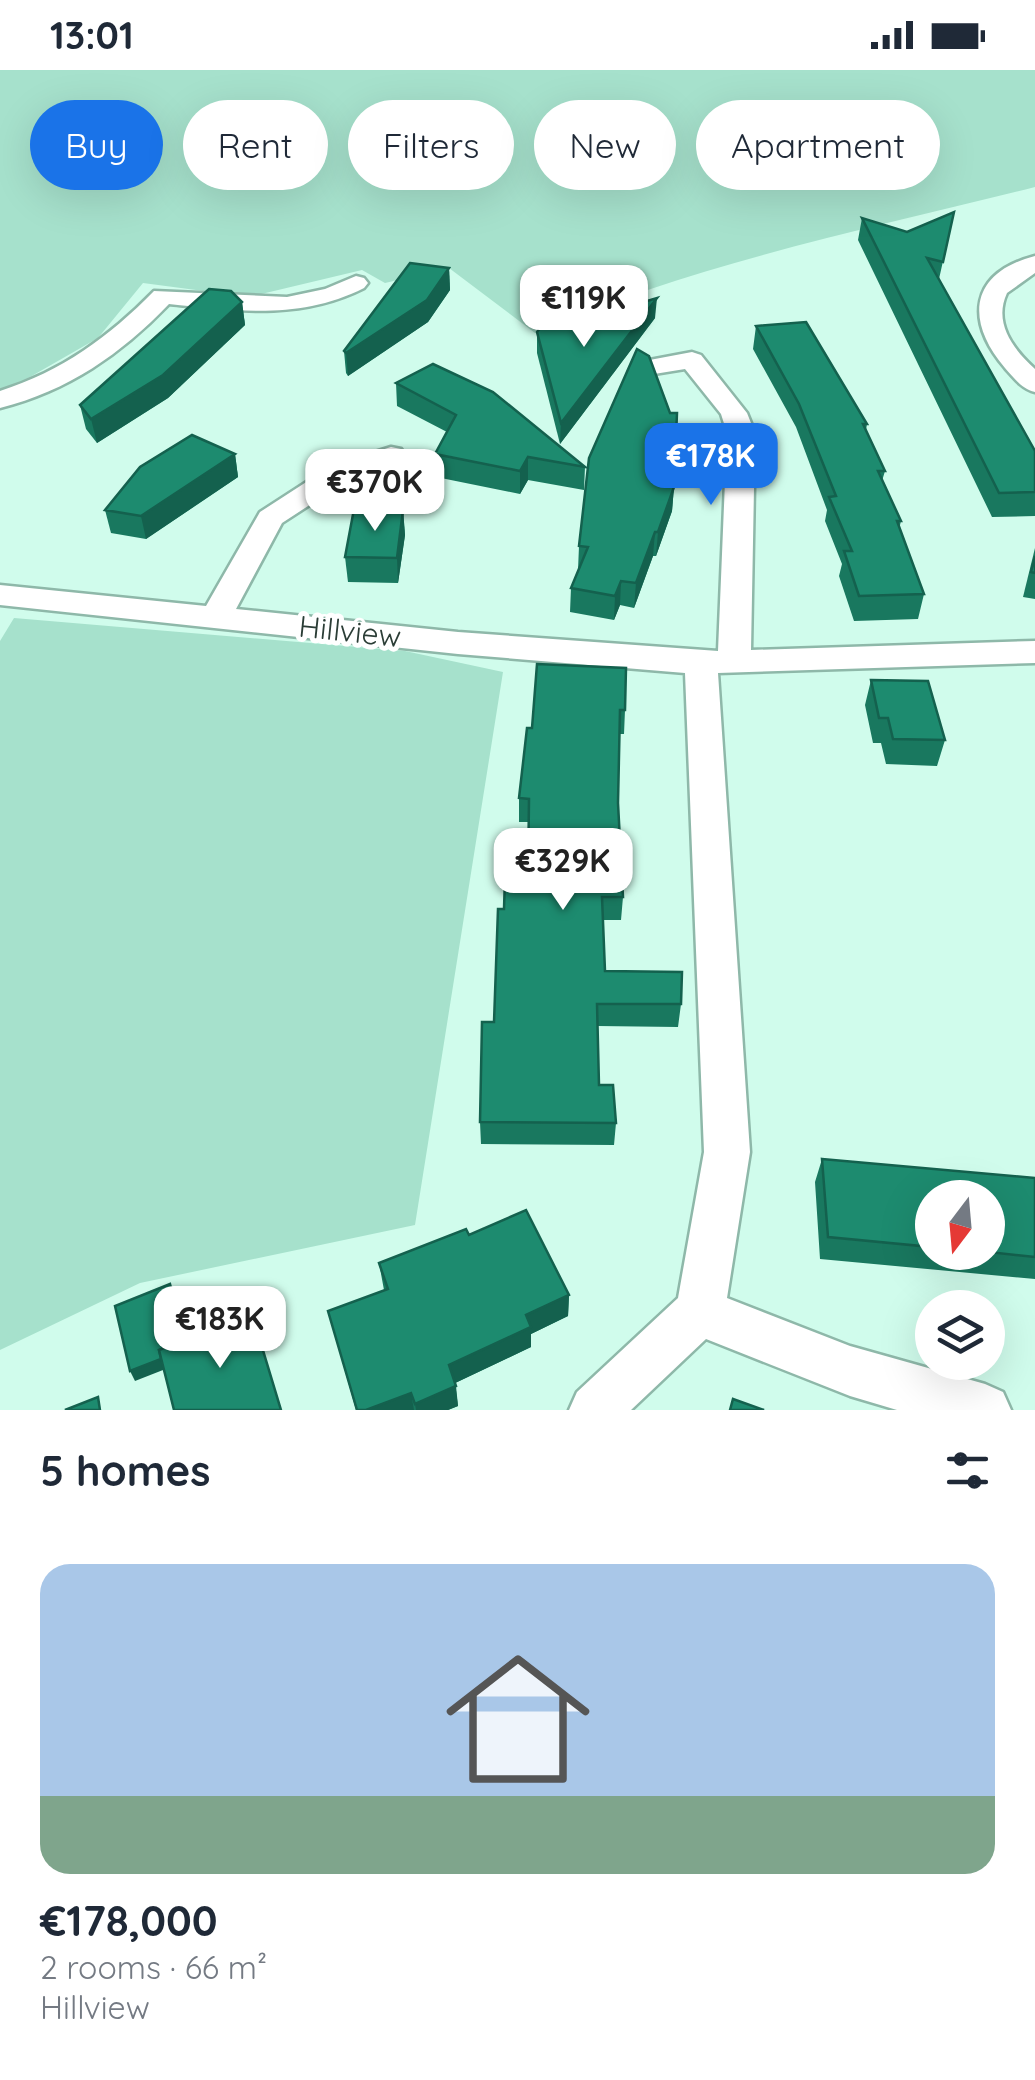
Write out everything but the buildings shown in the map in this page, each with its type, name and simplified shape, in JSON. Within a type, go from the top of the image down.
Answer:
[{"type":"street","points":[[1035,263],[1006,280],[994,296],[989,314],[991,335],[1000,350],[1035,384]]},
{"type":"street","points":[[0,400],[73,373],[107,352],[163,296],[308,305],[334,297],[356,283]]},
{"type":"street","points":[[595,1410],[657,1348],[700,1312],[720,1212],[727,1152],[718,663],[741,433],[734,414],[692,360],[648,367]]},
{"type":"street","points":[[216,616],[270,518],[340,472],[398,453]]},
{"type":"street","name":"Hillview","points":[[0,595],[458,643],[718,663],[1035,652]]},
{"type":"street","points":[[700,1312],[850,1371],[985,1410]]},
{"type":"green space","points":[[0,70],[1035,70],[1035,187],[719,268],[656,287],[535,333],[449,268],[385,283],[362,270],[249,297],[143,283],[98,338],[16,385],[0,389]]},
{"type":"green space","points":[[14,618],[405,651],[503,672],[415,1225],[140,1283],[0,1350],[0,641]]}]
